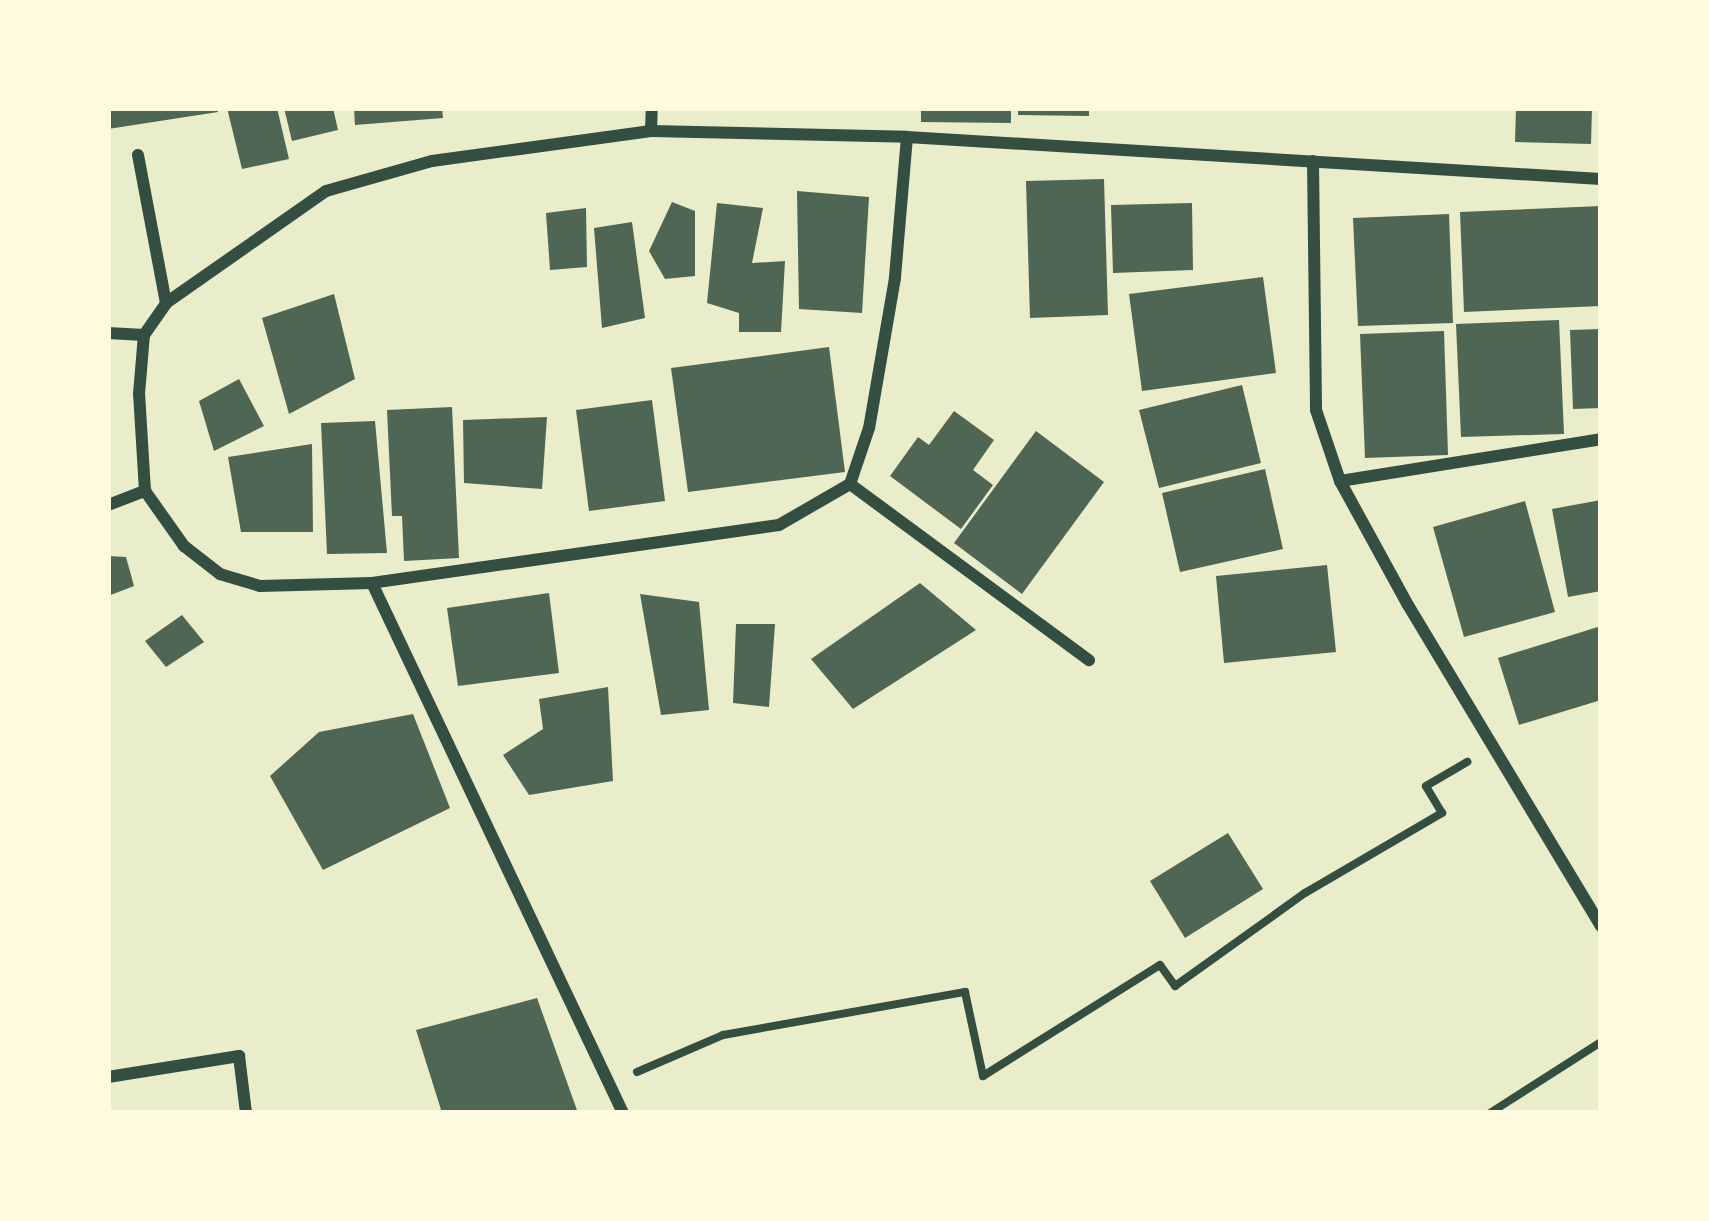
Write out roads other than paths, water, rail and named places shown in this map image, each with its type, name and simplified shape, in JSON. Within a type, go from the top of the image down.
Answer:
[{"type":"street","points":[[651,131],[652,108]]},
{"type":"street","points":[[908,137],[888,321],[869,428],[850,484],[779,525],[372,583],[260,586],[220,574],[184,546],[146,491],[139,394],[143,334],[166,303],[326,191],[432,161],[651,131],[908,137],[1601,179]]},
{"type":"street","points":[[138,155],[166,303]]},
{"type":"street","points":[[1313,161],[1316,410],[1340,481],[1601,926]]},
{"type":"street","points":[[108,333],[143,334]]},
{"type":"street","points":[[1340,481],[1601,439]]},
{"type":"street","points":[[850,484],[1089,660]]},
{"type":"street","points":[[108,505],[146,491]]},
{"type":"street","points":[[372,583],[623,1113]]},
{"type":"street","points":[[108,1078],[239,1056],[246,1113]]}]
